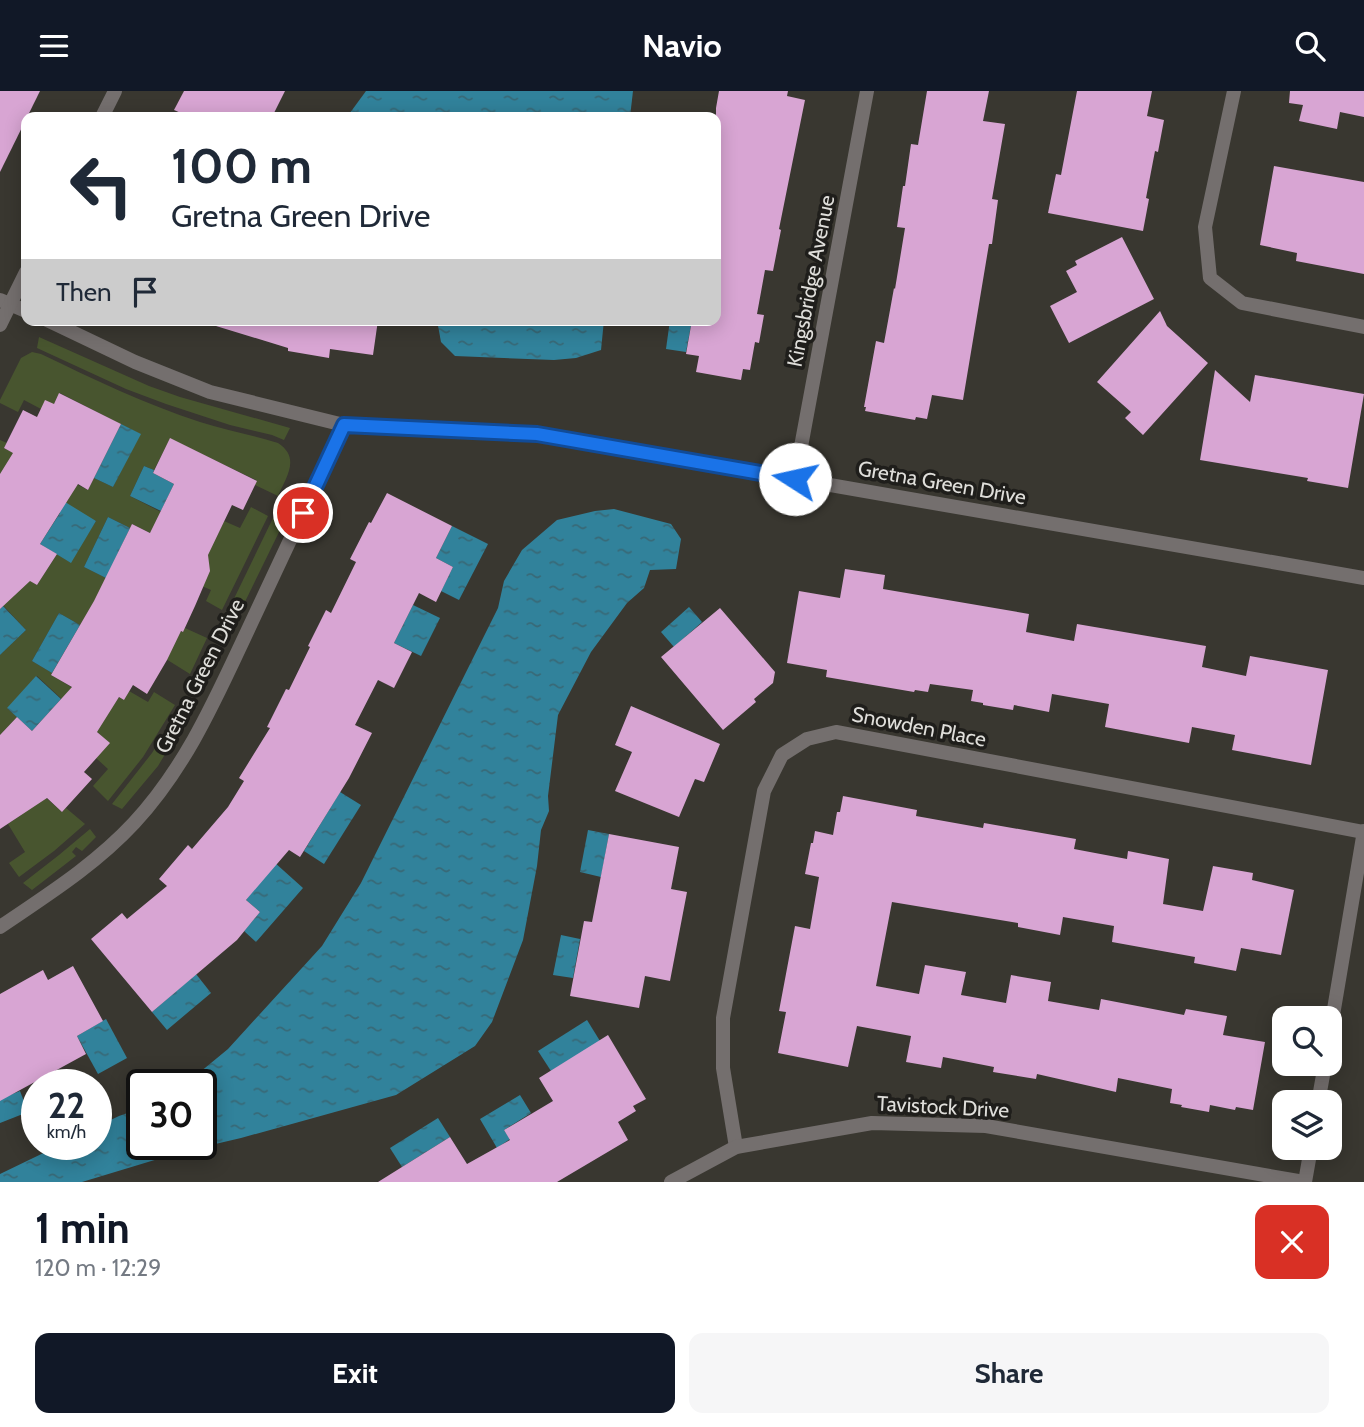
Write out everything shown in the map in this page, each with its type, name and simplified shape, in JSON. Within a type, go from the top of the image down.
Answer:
[{"type":"street","points":[[104,112],[114,91]]},
{"type":"street","name":"Kingsbridge Avenue","points":[[795,479],[867,91]]},
{"type":"street","points":[[1234,91],[1205,227],[1210,278],[1242,303],[1364,327]]},
{"type":"street","points":[[0,325],[5,302],[21,279]]},
{"type":"street","name":"Gretna Green Drive","points":[[60,326],[135,362],[210,392],[344,425],[537,434],[1364,577]]},
{"type":"street","name":"Gretna Green Drive","points":[[0,927],[96,860],[137,820],[180,764],[212,707],[344,425]]},
{"type":"street","name":"Snowden Place","points":[[736,1147],[723,1067],[723,1018],[764,791],[782,755],[807,739],[836,732],[1364,831]]},
{"type":"street","points":[[1335,1006],[1364,831]]},
{"type":"street","name":"Tavistock Drive","points":[[671,1182],[736,1147],[872,1123],[986,1126],[1304,1182]]},
{"type":"street","points":[[1304,1182],[1309,1160]]},
{"type":"green space","points":[[39,337],[149,386],[290,428],[284,440],[166,404],[126,389],[37,348]]},
{"type":"green space","points":[[32,352],[180,415],[278,443],[289,455],[290,468],[278,496],[255,485],[256,480],[170,439],[154,470],[144,466],[130,496],[215,540],[224,521],[240,528],[251,507],[268,516],[222,610],[206,601],[211,590],[197,584],[208,561],[132,524],[130,528],[108,517],[84,567],[106,578],[100,591],[182,632],[185,628],[207,638],[190,674],[89,611],[80,625],[59,613],[32,661],[110,710],[119,697],[124,700],[129,691],[148,702],[154,692],[175,705],[143,757],[108,801],[93,786],[108,769],[96,758],[109,743],[37,676],[8,709],[17,717],[0,735],[0,655],[26,630],[0,602],[0,562],[37,585],[57,554],[70,562],[96,521],[50,506],[0,474],[0,440],[7,443],[4,448],[88,490],[94,478],[113,487],[140,434],[60,393],[54,404],[41,409],[24,400],[18,412],[0,403],[21,358]]},
{"type":"green space","points":[[273,518],[282,526],[239,614],[228,611]]},
{"type":"green space","points":[[180,708],[188,716],[158,766],[122,809],[112,804],[152,753]]},
{"type":"green space","points":[[0,757],[62,812],[66,808],[85,824],[19,877],[9,863],[25,852],[8,824],[21,815]]},
{"type":"green space","points":[[90,829],[96,837],[82,851],[76,847],[72,852],[76,856],[32,890],[23,883],[59,855]]},
{"type":"water","points":[[366,91],[633,91],[631,112],[351,112]]},
{"type":"water","points":[[438,326],[603,326],[601,350],[576,358],[554,360],[455,356],[441,342]]},
{"type":"water","points":[[669,326],[691,326],[686,352],[666,349]]},
{"type":"water","points":[[121,424],[141,434],[113,487],[94,478]]},
{"type":"water","points":[[144,466],[174,484],[161,511],[130,496]]},
{"type":"water","points":[[57,497],[96,521],[71,563],[40,544],[60,513]]},
{"type":"water","points":[[614,509],[671,524],[681,539],[676,569],[650,570],[644,588],[627,603],[591,652],[558,715],[548,796],[549,811],[541,830],[523,940],[492,1022],[475,1046],[396,1095],[217,1144],[217,1069],[204,1069],[228,1049],[322,946],[361,883],[498,608],[504,581],[522,550],[557,520]]},
{"type":"water","points":[[108,517],[130,528],[106,578],[84,567]]},
{"type":"water","points":[[452,526],[488,544],[459,600],[441,591],[453,567],[436,558]]},
{"type":"water","points":[[413,605],[440,618],[421,656],[394,643]]},
{"type":"water","points":[[3,606],[26,630],[0,655],[0,609]]},
{"type":"water","points":[[689,607],[702,622],[674,647],[661,632]]},
{"type":"water","points":[[59,613],[80,625],[52,673],[32,661]]},
{"type":"water","points":[[36,676],[61,699],[32,731],[7,708]]},
{"type":"water","points":[[340,792],[361,805],[324,864],[304,851]]},
{"type":"water","points":[[588,830],[609,834],[601,877],[580,872]]},
{"type":"water","points":[[274,862],[303,888],[256,942],[244,931],[260,912],[246,900]]},
{"type":"water","points":[[561,935],[580,939],[573,978],[553,975]]},
{"type":"water","points":[[196,974],[211,993],[167,1030],[152,1012]]},
{"type":"water","points":[[106,1019],[127,1058],[107,1069],[95,1069],[77,1036]]},
{"type":"water","points":[[587,1020],[600,1041],[551,1071],[538,1051]]},
{"type":"water","points":[[20,1091],[21,1115],[0,1123],[0,1099]]},
{"type":"water","points":[[520,1095],[531,1113],[504,1130],[510,1139],[497,1148],[480,1119]]},
{"type":"water","points":[[126,1114],[126,1160],[155,1160],[82,1182],[0,1182],[0,1174],[29,1160],[112,1160],[112,1119]]},
{"type":"water","points":[[438,1118],[450,1137],[402,1167],[390,1148]]},
{"type":"building","points":[[0,91],[40,91],[30,112],[21,112],[21,129],[0,172]]},
{"type":"building","points":[[184,91],[285,91],[274,112],[174,110]]},
{"type":"building","points":[[719,91],[788,91],[787,96],[805,100],[773,271],[765,270],[757,314],[764,315],[759,343],[755,342],[750,370],[743,369],[741,380],[696,372],[699,356],[686,354],[691,326],[721,326],[721,112],[716,112]]},
{"type":"building","points":[[927,91],[989,91],[983,121],[1005,124],[992,199],[998,200],[992,244],[989,244],[963,400],[932,395],[927,419],[916,417],[915,420],[865,411],[864,407],[876,341],[884,343],[895,289],[905,228],[897,227],[903,186],[911,144],[918,145]]},
{"type":"building","points":[[1077,91],[1152,91],[1147,116],[1164,120],[1146,198],[1149,199],[1143,231],[1048,213],[1056,174],[1061,175]]},
{"type":"building","points":[[1290,91],[1364,91],[1364,117],[1340,112],[1337,129],[1299,121],[1303,105],[1289,103]]},
{"type":"building","points":[[1274,166],[1364,182],[1364,274],[1296,261],[1297,253],[1260,245]]},
{"type":"building","points":[[1122,237],[1154,299],[1069,343],[1050,306],[1077,292],[1066,271],[1077,265],[1075,261]]},
{"type":"building","points":[[1160,311],[1167,326],[1208,363],[1143,435],[1125,418],[1131,412],[1097,382]]},
{"type":"building","points":[[216,326],[377,326],[373,355],[330,349],[329,358],[288,351],[288,348]]},
{"type":"building","points":[[1215,370],[1250,402],[1255,375],[1364,394],[1348,488],[1307,481],[1308,478],[1200,460]]},
{"type":"building","points":[[59,393],[121,424],[88,490],[78,484],[40,544],[57,554],[37,585],[30,581],[0,609],[0,474],[13,453],[4,448],[23,410],[37,417],[45,400],[54,404]]},
{"type":"building","points":[[170,438],[257,481],[243,510],[232,505],[208,555],[210,571],[195,606],[147,694],[133,685],[124,700],[119,697],[97,732],[110,743],[84,772],[92,779],[62,812],[47,798],[0,829],[0,735],[17,717],[32,731],[72,687],[51,675],[94,601],[132,524],[150,533],[174,484],[153,473]]},
{"type":"building","points":[[387,493],[452,526],[436,558],[453,567],[436,602],[419,593],[394,643],[412,652],[394,688],[378,680],[355,725],[372,733],[349,778],[300,857],[289,850],[246,900],[260,912],[237,940],[152,1012],[91,939],[122,913],[127,919],[167,886],[159,879],[188,845],[192,849],[228,807],[244,781],[239,778],[270,728],[267,727],[286,689],[289,690],[326,610],[331,613],[356,562],[350,559]]},
{"type":"building","points":[[845,569],[885,575],[883,589],[1029,614],[1026,632],[1074,641],[1077,624],[1206,646],[1202,667],[1246,676],[1250,656],[1328,670],[1311,765],[1232,750],[1235,735],[1192,727],[1189,743],[1105,727],[1109,704],[1052,694],[1049,712],[1014,705],[1013,710],[971,701],[973,690],[930,684],[928,692],[914,692],[826,677],[827,670],[787,663],[799,591],[840,598]]},
{"type":"building","points":[[720,608],[775,672],[773,683],[754,699],[756,702],[723,730],[661,657]]},
{"type":"building","points":[[631,706],[720,744],[704,782],[695,779],[679,817],[615,791],[632,752],[615,745]]},
{"type":"building","points":[[843,796],[917,810],[916,816],[983,828],[984,823],[1076,839],[1074,849],[1127,859],[1128,851],[1169,859],[1163,904],[1203,911],[1213,866],[1253,873],[1252,880],[1294,890],[1281,955],[1241,948],[1236,971],[1194,963],[1195,957],[1112,942],[1114,926],[1063,917],[1060,935],[1018,927],[1018,923],[892,902],[876,986],[919,994],[925,965],[966,972],[961,995],[1006,1003],[1011,975],[1051,982],[1048,1001],[1099,1010],[1101,999],[1184,1015],[1186,1009],[1227,1016],[1223,1035],[1265,1042],[1253,1110],[1210,1105],[1209,1112],[1181,1107],[1182,1105],[1170,1103],[1172,1089],[1118,1078],[1116,1092],[1037,1074],[1036,1079],[993,1072],[994,1067],[943,1057],[941,1068],[906,1062],[911,1036],[857,1026],[848,1067],[778,1053],[786,1012],[779,1011],[795,926],[810,929],[819,877],[805,874],[811,843],[815,831],[833,835]]},
{"type":"building","points":[[609,834],[679,847],[671,889],[687,892],[670,981],[645,976],[639,1008],[570,996],[584,921],[592,922]]},
{"type":"building","points":[[73,966],[103,1021],[77,1036],[86,1054],[59,1069],[21,1069],[21,1090],[0,1101],[0,994],[43,970],[48,980]]},
{"type":"building","points":[[608,1035],[646,1099],[633,1106],[636,1111],[618,1122],[628,1140],[557,1182],[378,1182],[450,1137],[467,1164],[510,1140],[504,1130],[553,1101],[539,1078]]},
{"type":"route","points":[[303,513],[344,425],[537,434],[795,479]]}]
